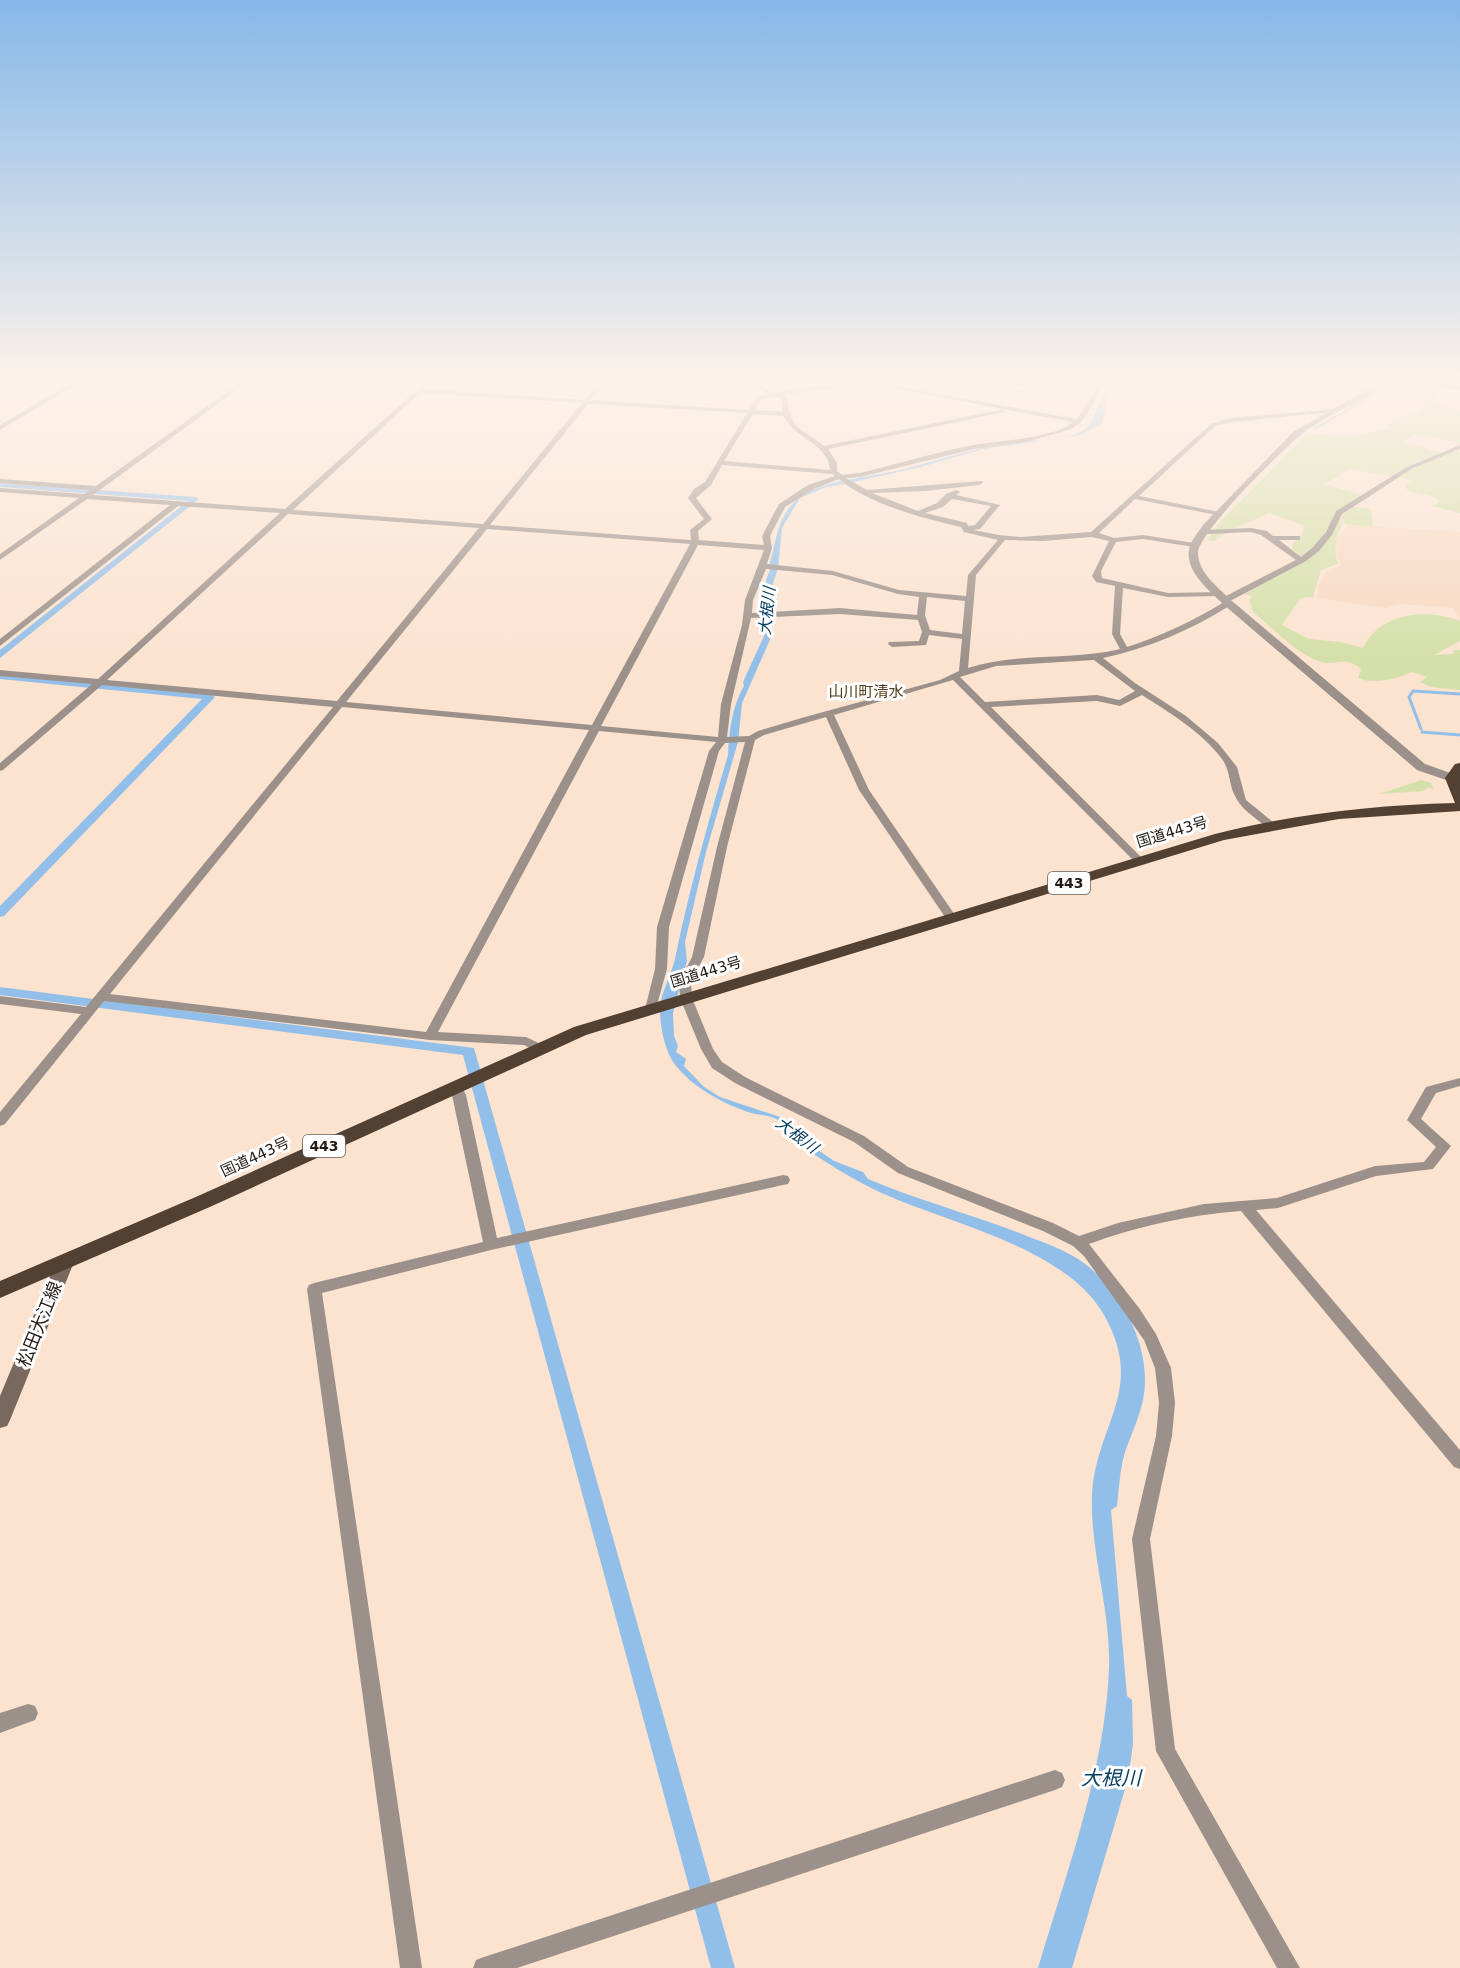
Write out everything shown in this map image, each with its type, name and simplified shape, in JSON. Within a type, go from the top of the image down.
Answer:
[{"type":"highway","points":[[1456,773],[1460,800]]},
{"type":"highway","name":"国道443号","points":[[0,1290],[205,1201],[580,1031],[1220,837],[1312,817],[1374,810],[1460,807]]},
{"type":"main road","name":"松田大江線","points":[[0,1420],[65,1262]]},
{"type":"street","points":[[0,558],[115,476]]},
{"type":"street","points":[[0,768],[100,682],[326,476]]},
{"type":"street","points":[[0,1121],[526,476]]},
{"type":"street","points":[[430,1036],[695,543],[694,530],[708,519],[692,498],[696,491],[708,483],[712,476]]},
{"type":"street","points":[[651,1009],[661,969],[663,927],[714,751],[722,740],[726,704],[749,600],[765,566],[768,548],[766,536],[782,506],[811,487],[835,476]]},
{"type":"street","points":[[838,476],[860,492],[918,513],[964,525],[983,536],[1002,539],[1054,538],[1094,533],[1113,540],[1143,537],[1194,545]]},
{"type":"street","points":[[1094,533],[1158,476]]},
{"type":"street","points":[[1256,476],[1198,536],[1194,545],[1196,566],[1224,599],[1421,767],[1456,773]]},
{"type":"street","points":[[0,673],[596,730],[722,740],[751,739],[761,733],[943,682],[958,673],[1004,662],[1096,657],[1125,651],[1161,638],[1215,612],[1224,599],[1300,560],[1316,549],[1329,533],[1339,513],[1397,476]]},
{"type":"street","points":[[0,481],[98,488]]},
{"type":"street","points":[[860,492],[979,483],[950,496],[940,505],[918,513]]},
{"type":"street","points":[[0,490],[768,548]]},
{"type":"street","points":[[950,496],[996,505],[977,526],[966,528]]},
{"type":"street","points":[[1135,497],[1219,514]]},
{"type":"street","points":[[0,643],[177,503]]},
{"type":"street","points":[[1209,532],[1255,531],[1274,538],[1300,560]]},
{"type":"street","points":[[1274,538],[1295,538],[1287,548]]},
{"type":"street","points":[[1002,539],[975,568],[972,575],[965,637],[958,673],[983,705],[1137,856]]},
{"type":"street","points":[[1113,540],[1096,576],[1099,580],[1168,596],[1224,599]]},
{"type":"street","points":[[765,566],[833,573],[898,592],[969,599]]},
{"type":"street","points":[[1119,586],[1116,634],[1125,651]]},
{"type":"street","points":[[892,644],[923,643],[926,632],[921,618],[923,595]]},
{"type":"street","points":[[747,616],[840,611],[921,618]]},
{"type":"street","points":[[926,632],[965,637]]},
{"type":"street","points":[[1096,657],[1142,691],[1160,701],[1223,754],[1234,768],[1237,790],[1242,801],[1270,825]]},
{"type":"street","points":[[983,705],[1097,698],[1120,703],[1142,691]]},
{"type":"street","points":[[829,713],[864,790],[951,918]]},
{"type":"street","points":[[751,739],[722,847],[698,957],[685,982],[686,998],[707,1049],[717,1065],[740,1080],[859,1139],[903,1170],[1048,1227],[1078,1242],[1089,1252],[1151,1338],[1163,1368],[1167,1402],[1164,1436],[1141,1539],[1166,1751],[1289,1968]]},
{"type":"street","points":[[0,1000],[94,1004],[430,1036],[526,1041],[539,1048]]},
{"type":"street","points":[[1078,1242],[1128,1226],[1204,1209],[1278,1203],[1375,1171],[1428,1166],[1444,1146],[1414,1120],[1431,1090],[1460,1082]]},
{"type":"street","points":[[455,1087],[459,1095],[491,1245]]},
{"type":"street","points":[[411,1968],[314,1289],[491,1245],[783,1180]]},
{"type":"street","points":[[1244,1205],[1460,1462]]},
{"type":"street","points":[[0,1722],[28,1713]]},
{"type":"street","points":[[484,1968],[1055,1780]]},
{"type":"shaded area","points":[[1348,525],[1460,532],[1460,620],[1454,608],[1399,604],[1386,608],[1317,598],[1318,586],[1328,570],[1341,565],[1337,556],[1336,541]]},
{"type":"green space","points":[[1266,476],[1339,476],[1325,484],[1361,495],[1334,514],[1329,529],[1301,557],[1293,550],[1292,544],[1300,538],[1304,527],[1302,525],[1269,513],[1227,532],[1215,541],[1207,540],[1219,523]]},
{"type":"green space","points":[[1460,476],[1460,513],[1432,506],[1439,502],[1435,497],[1408,491],[1405,486],[1413,481],[1399,477]]},
{"type":"green space","points":[[1353,507],[1371,509],[1373,527],[1345,524],[1341,515]]},
{"type":"green space","points":[[1339,516],[1343,523],[1336,543],[1338,564],[1321,570],[1313,597],[1301,598],[1282,625],[1309,639],[1341,642],[1363,648],[1381,627],[1405,616],[1433,615],[1460,621],[1460,641],[1434,655],[1453,654],[1454,650],[1460,650],[1460,690],[1431,687],[1420,682],[1427,677],[1412,672],[1379,681],[1358,678],[1361,669],[1356,665],[1345,662],[1326,663],[1312,658],[1294,647],[1253,612],[1251,596],[1244,594],[1304,560]]},
{"type":"green space","points":[[1421,780],[1431,783],[1434,790],[1429,787],[1423,791],[1379,794]]},
{"type":"water","name":"大根川","points":[[881,476],[826,487],[800,498],[782,528],[778,568],[772,587],[769,611],[772,635],[742,703],[738,742],[706,852],[685,942],[687,961],[673,1013],[674,1036],[678,1046],[676,1052],[686,1059],[684,1066],[704,1087],[720,1097],[780,1117],[792,1132],[834,1161],[863,1172],[868,1179],[1007,1228],[1075,1257],[1107,1284],[1118,1298],[1135,1331],[1144,1365],[1144,1391],[1141,1409],[1123,1458],[1117,1506],[1111,1510],[1127,1696],[1132,1700],[1133,1744],[1128,1779],[1072,1968],[1038,1968],[1083,1820],[1100,1745],[1106,1706],[1109,1646],[1094,1539],[1092,1496],[1095,1471],[1120,1387],[1121,1365],[1116,1341],[1104,1315],[1086,1292],[1063,1272],[1005,1241],[872,1188],[837,1169],[796,1142],[777,1120],[748,1112],[717,1098],[699,1087],[676,1066],[666,1047],[662,1032],[660,1009],[662,998],[675,959],[699,857],[728,755],[734,711],[744,686],[743,682],[764,636],[763,605],[766,580],[778,529],[786,512],[800,497],[820,487],[860,477]]},
{"type":"waterway","points":[[0,485],[195,499],[0,655]]},
{"type":"waterway","points":[[0,676],[210,697],[0,913]]},
{"type":"waterway","points":[[1421,729],[1409,697],[1413,691],[1460,694]]},
{"type":"waterway","points":[[1422,732],[1460,735]]},
{"type":"waterway","points":[[0,991],[469,1051],[723,1968]]},
{"type":"district","name":"山川町清水","points":[[866,692]]}]
